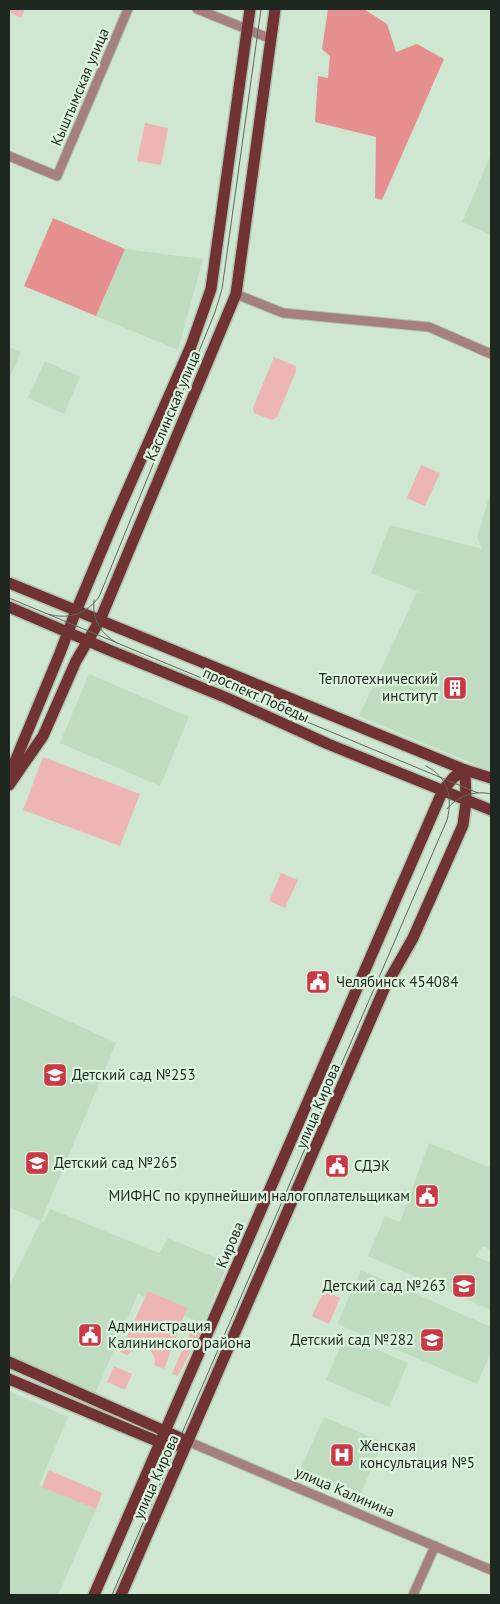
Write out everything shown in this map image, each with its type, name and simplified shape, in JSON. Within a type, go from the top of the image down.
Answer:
[{"type":"main road","name":"Каслинская улица","points":[[9,778],[76,610],[191,346],[211,289],[250,9]]},
{"type":"main road","name":"Каслинская улица","points":[[9,785],[43,736],[76,661],[100,620],[236,294],[275,9]]},
{"type":"main road","name":"проспект Победы","points":[[9,583],[465,770],[491,778]]},
{"type":"main road","name":"проспект Победы","points":[[9,607],[227,698],[328,744],[491,810]]},
{"type":"main road","points":[[443,790],[465,770]]},
{"type":"main road","name":"улица Кирова","points":[[121,1595],[187,1441],[203,1410],[384,989],[413,938],[463,825],[466,799],[465,770]]},
{"type":"main road","name":"Кирова","points":[[94,1595],[443,790]]},
{"type":"main road","name":"улица Калинина","points":[[9,1362],[187,1441]]},
{"type":"main road","points":[[9,1379],[171,1447],[187,1441]]},
{"type":"street","name":"Кыштымская улица","points":[[9,156],[57,176],[128,9]]},
{"type":"street","points":[[197,9],[271,39]]},
{"type":"street","points":[[236,294],[283,313],[429,327],[491,354]]},
{"type":"street","name":"улица Калинина","points":[[187,1441],[491,1570]]},
{"type":"street","points":[[413,1595],[435,1546]]},
{"type":"shaded area","points":[[9,9],[25,9],[21,18],[9,12]]},
{"type":"shaded area","points":[[328,9],[364,9],[387,24],[396,52],[417,44],[444,59],[382,200],[375,198],[376,137],[315,122],[318,76],[328,78],[330,56],[322,49]]},
{"type":"shaded area","points":[[145,123],[168,128],[161,165],[137,161]]},
{"type":"shaded area","points":[[491,155],[491,235],[462,222]]},
{"type":"shaded area","points":[[53,218],[125,249],[96,316],[24,286]]},
{"type":"shaded area","points":[[125,249],[203,259],[178,350],[96,316]]},
{"type":"shaded area","points":[[9,347],[21,352],[9,379]]},
{"type":"shaded area","points":[[274,357],[296,366],[296,371],[277,417],[272,420],[254,413],[253,408]]},
{"type":"shaded area","points":[[45,361],[80,377],[64,414],[28,398]]},
{"type":"shaded area","points":[[421,465],[440,473],[425,506],[407,498]]},
{"type":"shaded area","points":[[491,491],[491,771],[359,716],[417,592],[429,596],[371,573],[390,525],[482,549],[477,537]]},
{"type":"shaded area","points":[[89,674],[189,717],[160,786],[60,743]]},
{"type":"shaded area","points":[[43,757],[140,794],[120,846],[23,810]]},
{"type":"shaded area","points":[[281,873],[298,880],[285,908],[269,901]]},
{"type":"shaded area","name":"Детский сад №253","points":[[12,995],[116,1043],[41,1221],[9,1207],[9,1002]]},
{"type":"shaded area","points":[[429,1143],[491,1168],[491,1250],[483,1246],[475,1256],[491,1263],[491,1310],[368,1256],[385,1216],[400,1222]]},
{"type":"shaded area","points":[[50,1209],[159,1253],[168,1238],[228,1263],[203,1324],[138,1294],[95,1394],[9,1358],[9,1287],[41,1221],[44,1222]]},
{"type":"shaded area","name":"Детский сад №282","points":[[361,1270],[491,1327],[491,1352],[477,1384],[337,1324]]},
{"type":"shaded area","points":[[324,1290],[340,1298],[329,1324],[312,1316]]},
{"type":"shaded area","points":[[148,1291],[187,1308],[164,1369],[154,1365],[154,1357],[146,1348],[137,1348],[127,1355],[120,1352]]},
{"type":"shaded area","points":[[192,1327],[201,1331],[178,1376],[172,1374]]},
{"type":"shaded area","points":[[345,1336],[408,1363],[389,1407],[326,1380]]},
{"type":"shaded area","points":[[114,1366],[132,1374],[125,1390],[107,1382]]},
{"type":"shaded area","points":[[9,1391],[68,1417],[39,1485],[96,1509],[58,1595],[9,1595]]},
{"type":"shaded area","name":"Женская консультация №5","points":[[324,1417],[383,1442],[361,1493],[301,1468]]},
{"type":"shaded area","points":[[49,1470],[102,1493],[96,1509],[42,1487]]},
{"type":"tram line","points":[[48,614],[70,616],[89,608],[99,597],[215,312],[222,289],[261,9]]},
{"type":"tram line","points":[[9,598],[478,793]]},
{"type":"tram line","points":[[94,600],[94,614],[98,625],[106,635],[117,643]]},
{"type":"tram line","points":[[112,1595],[447,820],[449,812],[447,789],[439,776],[426,766]]},
{"type":"tram line","points":[[447,809],[461,797],[479,793],[491,794]]},
{"type":"place","name":"Теплотехнический институт","points":[[455,688]]},
{"type":"place","name":"Челябинск 454084","points":[[318,982]]},
{"type":"place","name":"Детский сад №253","points":[[55,1075]]},
{"type":"place","name":"Детский сад №265","points":[[37,1163]]},
{"type":"place","name":"СДЭК","points":[[337,1166]]},
{"type":"place","name":"МИФНС по крупнейшим налогоплательщикам","points":[[427,1196]]},
{"type":"place","name":"Детский сад №263","points":[[464,1286]]},
{"type":"place","name":"Администрация Калининского района","points":[[90,1335]]},
{"type":"place","name":"Детский сад №282","points":[[432,1340]]},
{"type":"place","name":"Женская консультация №5","points":[[342,1455]]}]
